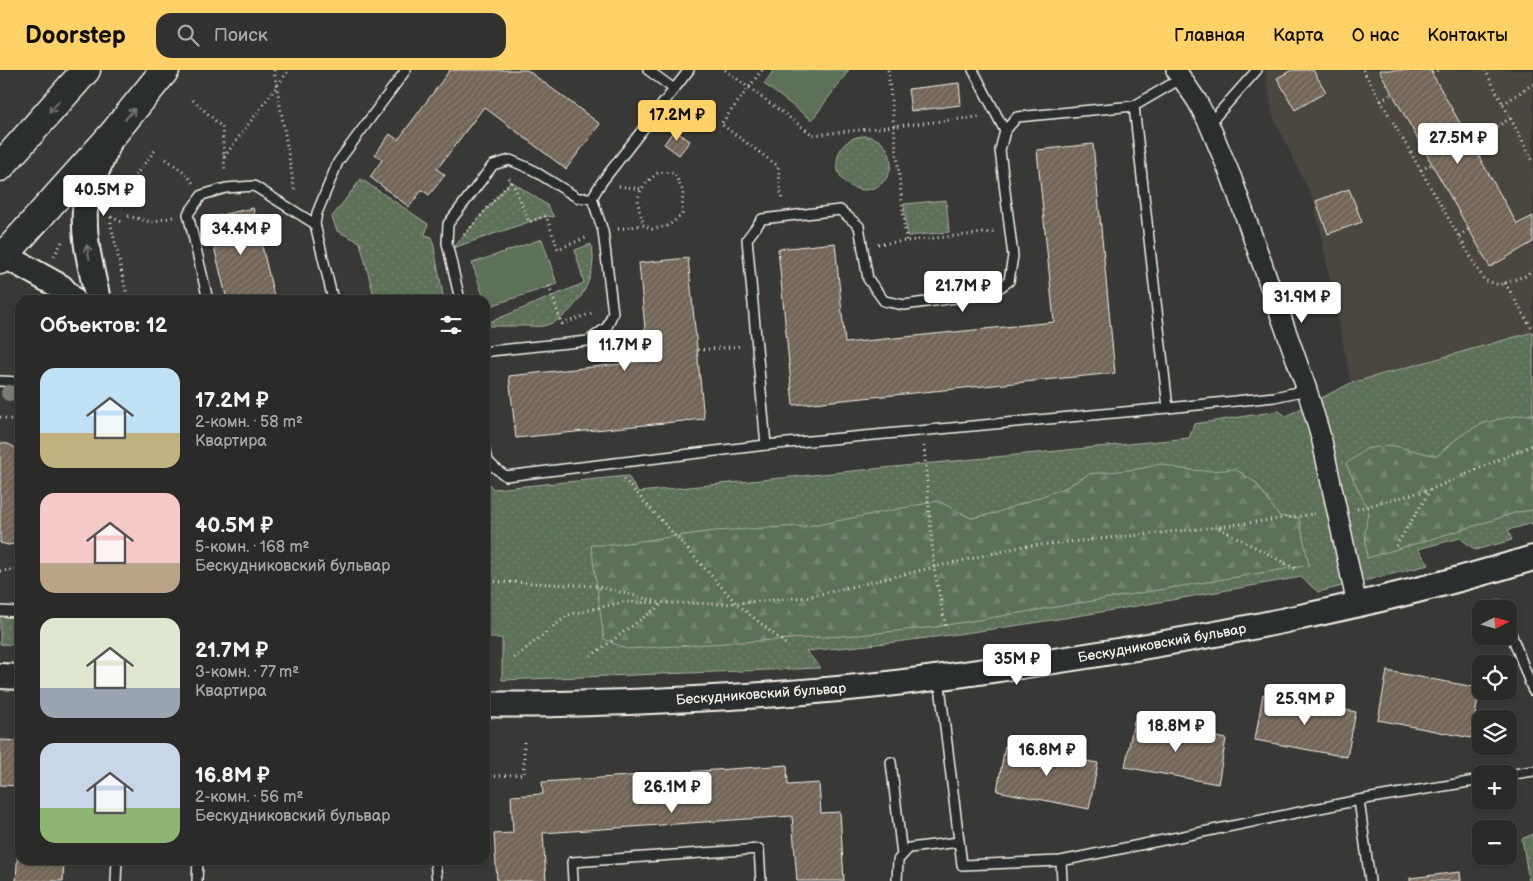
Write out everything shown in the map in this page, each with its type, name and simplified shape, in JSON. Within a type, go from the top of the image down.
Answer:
[{"type":"main road","points":[[0,167],[86,70]]},
{"type":"main road","points":[[2,256],[113,134],[165,70]]},
{"type":"street","points":[[1179,74],[1209,124],[1232,179],[1307,390],[1322,441],[1357,605]]},
{"type":"street","points":[[97,295],[85,235],[85,210],[93,181],[113,134]]},
{"type":"street","points":[[2,256],[61,288],[68,295]]},
{"type":"street","name":"Бескудниковский бульвар","points":[[490,704],[716,699],[860,687],[939,677],[1148,647],[1257,627],[1357,605],[1533,558]]},
{"type":"street","points":[[0,676],[15,677]]},
{"type":"lane","points":[[332,295],[315,224],[317,213],[338,162],[406,70]]},
{"type":"lane","points":[[648,70],[674,89]]},
{"type":"lane","points":[[592,198],[601,183],[689,70]]},
{"type":"lane","points":[[973,70],[1005,131]]},
{"type":"lane","points":[[1209,124],[1257,70]]},
{"type":"lane","points":[[766,445],[747,238],[762,219],[840,210],[859,226],[868,280],[884,301],[904,305],[992,294],[1009,281],[1013,256],[1000,150],[1005,131],[1017,118],[1134,106],[1179,74]]},
{"type":"lane","points":[[1134,106],[1168,408]]},
{"type":"lane","points":[[459,295],[447,243],[448,224],[493,165],[510,160],[531,169],[578,198],[592,198]]},
{"type":"lane","points":[[207,295],[188,214],[202,195],[226,188],[254,186],[315,224]]},
{"type":"lane","points":[[490,351],[588,341],[607,327],[613,313],[604,231],[592,198]]},
{"type":"lane","points":[[0,381],[15,382]]},
{"type":"lane","points":[[490,462],[494,468],[506,476],[766,445],[1274,397],[1307,390]]},
{"type":"lane","points":[[0,611],[15,612]]},
{"type":"lane","points":[[1515,645],[1533,691]]},
{"type":"lane","points":[[939,677],[962,865],[1061,860],[1360,800],[1472,781]]},
{"type":"lane","points":[[892,762],[902,855]]},
{"type":"lane","points":[[1517,774],[1533,771]]},
{"type":"lane","points":[[1360,800],[1370,881]]},
{"type":"lane","points":[[896,881],[898,860],[909,848],[959,842]]},
{"type":"lane","points":[[573,881],[572,862],[759,849],[761,881]]},
{"type":"lane","points":[[1061,860],[1062,881]]},
{"type":"lane","points":[[116,881],[117,865]]},
{"type":"lane","points":[[197,881],[198,865]]},
{"type":"lane","points":[[435,865],[437,881]]},
{"type":"path","points":[[274,70],[299,214]]},
{"type":"path","points":[[224,157],[289,70]]},
{"type":"path","points":[[725,70],[813,135],[997,116]]},
{"type":"path","points":[[762,70],[721,124],[778,166],[783,216]]},
{"type":"path","points":[[888,70],[906,241]]},
{"type":"path","points":[[1363,70],[1484,280],[1499,285],[1525,276],[1533,270]]},
{"type":"path","points":[[1432,73],[1438,70]]},
{"type":"path","points":[[1485,70],[1533,160]]},
{"type":"path","points":[[1503,104],[1533,84]]},
{"type":"path","points":[[1381,101],[1392,93]]},
{"type":"path","points":[[193,100],[222,127],[226,188]]},
{"type":"path","points":[[1471,142],[1510,118]]},
{"type":"path","points":[[120,195],[156,149]]},
{"type":"path","points":[[166,159],[184,172],[202,195]]},
{"type":"path","points":[[500,163],[511,181],[529,222],[546,216],[558,249]]},
{"type":"path","points":[[1421,170],[1432,164]]},
{"type":"path","points":[[659,172],[674,173],[683,191],[682,215],[668,226],[652,229],[644,225],[637,206],[641,189],[659,172]]},
{"type":"path","points":[[460,240],[511,181]]},
{"type":"path","points":[[128,216],[151,222],[188,214]]},
{"type":"path","points":[[111,217],[111,225],[127,295]]},
{"type":"path","points":[[1459,236],[1470,229]]},
{"type":"path","points":[[862,245],[1010,231]]},
{"type":"path","points":[[1505,282],[1533,330]]},
{"type":"path","points":[[550,286],[569,343]]},
{"type":"path","points":[[562,324],[612,306]]},
{"type":"path","points":[[698,350],[757,345]]},
{"type":"path","points":[[0,417],[15,420]]},
{"type":"path","points":[[922,430],[934,568],[946,628]]},
{"type":"path","points":[[1354,509],[1432,489],[1533,445]]},
{"type":"path","points":[[610,464],[736,603],[788,646]]},
{"type":"path","points":[[1396,546],[1432,489]]},
{"type":"path","points":[[514,658],[568,615],[623,602],[663,604],[736,603],[808,597],[1020,547],[1218,528],[1315,514]]},
{"type":"path","points":[[1218,528],[1298,570]]},
{"type":"path","points":[[0,570],[15,569]]},
{"type":"path","points":[[490,581],[596,586],[663,604]]},
{"type":"path","points":[[591,656],[663,604]]},
{"type":"path","points":[[490,777],[524,774],[524,739]]},
{"type":"shaded area","points":[[1265,70],[1533,70],[1533,332],[1351,383],[1314,201],[1273,117]]},
{"type":"green space","points":[[774,70],[849,70],[812,120],[764,84]]},
{"type":"green space","points":[[864,136],[874,138],[883,144],[889,153],[891,163],[889,173],[883,182],[874,188],[864,190],[854,188],[845,182],[839,173],[837,163],[839,153],[845,144],[854,138]]},
{"type":"green space","points":[[361,179],[428,224],[425,235],[432,237],[443,295],[374,295],[360,242],[337,231],[332,217]]},
{"type":"green space","points":[[511,181],[547,205],[554,217],[546,216],[453,248]]},
{"type":"green space","points":[[946,200],[949,232],[907,236],[904,204]]},
{"type":"green space","points":[[542,239],[557,284],[490,306],[490,295],[483,295],[472,263]]},
{"type":"green space","points":[[591,244],[593,256],[592,269],[582,294],[565,315],[554,322],[541,326],[490,326],[490,322],[584,283],[575,250]]},
{"type":"green space","points":[[1533,332],[1533,523],[1508,530],[1512,540],[1475,550],[1460,538],[1418,549],[1429,565],[1318,592],[1301,577],[992,629],[930,638],[806,651],[821,668],[502,680],[502,638],[490,638],[490,485],[493,489],[628,476],[638,492],[1189,438],[1194,424],[1279,411],[1286,416],[1351,383]]},
{"type":"green space","points":[[1533,414],[1533,510],[1518,512],[1367,558],[1365,534],[1368,510],[1346,464],[1366,449],[1390,445],[1437,456],[1460,436],[1481,424]]},
{"type":"green space","points":[[1161,464],[1198,471],[1235,469],[1256,483],[1279,516],[1299,518],[1309,565],[935,627],[858,635],[626,649],[604,639],[591,545],[612,545],[714,531],[817,525],[938,501],[971,518],[996,513],[1067,487],[1089,474],[1138,469]]},
{"type":"green space","points":[[0,611],[15,612],[15,645],[0,644]]},
{"type":"green space","points":[[1533,834],[1533,881],[1529,881],[1522,839]]},
{"type":"building","points":[[450,70],[527,70],[600,124],[566,169],[484,107],[437,169],[445,175],[429,195],[422,190],[409,207],[370,177],[382,160],[375,154],[390,134],[398,140]]},
{"type":"building","points":[[1292,70],[1313,70],[1326,92],[1295,110],[1277,78]]},
{"type":"building","points":[[1379,70],[1430,70],[1517,224],[1533,216],[1533,242],[1490,267]]},
{"type":"building","points":[[959,83],[961,105],[911,111],[908,89]]},
{"type":"building","points":[[674,130],[690,141],[679,155],[664,144]]},
{"type":"building","points":[[1093,144],[1115,373],[793,405],[778,249],[835,243],[845,343],[1054,322],[1037,150]]},
{"type":"building","points":[[1349,189],[1362,222],[1328,234],[1316,201]]},
{"type":"building","points":[[253,208],[274,295],[226,295],[207,218]]},
{"type":"building","points":[[688,258],[704,419],[516,438],[509,376],[648,361],[639,263]]},
{"type":"building","points":[[0,443],[8,444],[15,448],[15,544],[8,545],[0,543]]},
{"type":"building","points":[[1387,671],[1472,687],[1472,700],[1478,700],[1476,710],[1472,710],[1471,738],[1378,720]]},
{"type":"building","points":[[1263,694],[1356,712],[1347,757],[1255,740]]},
{"type":"building","points":[[1134,721],[1226,739],[1218,784],[1125,767]]},
{"type":"building","points":[[0,740],[15,741],[15,786],[0,785]]},
{"type":"building","points":[[1005,746],[1098,763],[1089,809],[997,791]]},
{"type":"building","points":[[787,765],[788,785],[819,783],[821,813],[840,812],[844,881],[797,881],[792,816],[543,833],[546,881],[497,881],[494,834],[513,833],[511,796],[543,794],[542,782]]},
{"type":"building","points":[[17,865],[64,865],[63,881],[16,881]]},
{"type":"building","points":[[1460,872],[1461,881],[1410,881],[1410,878]]}]
